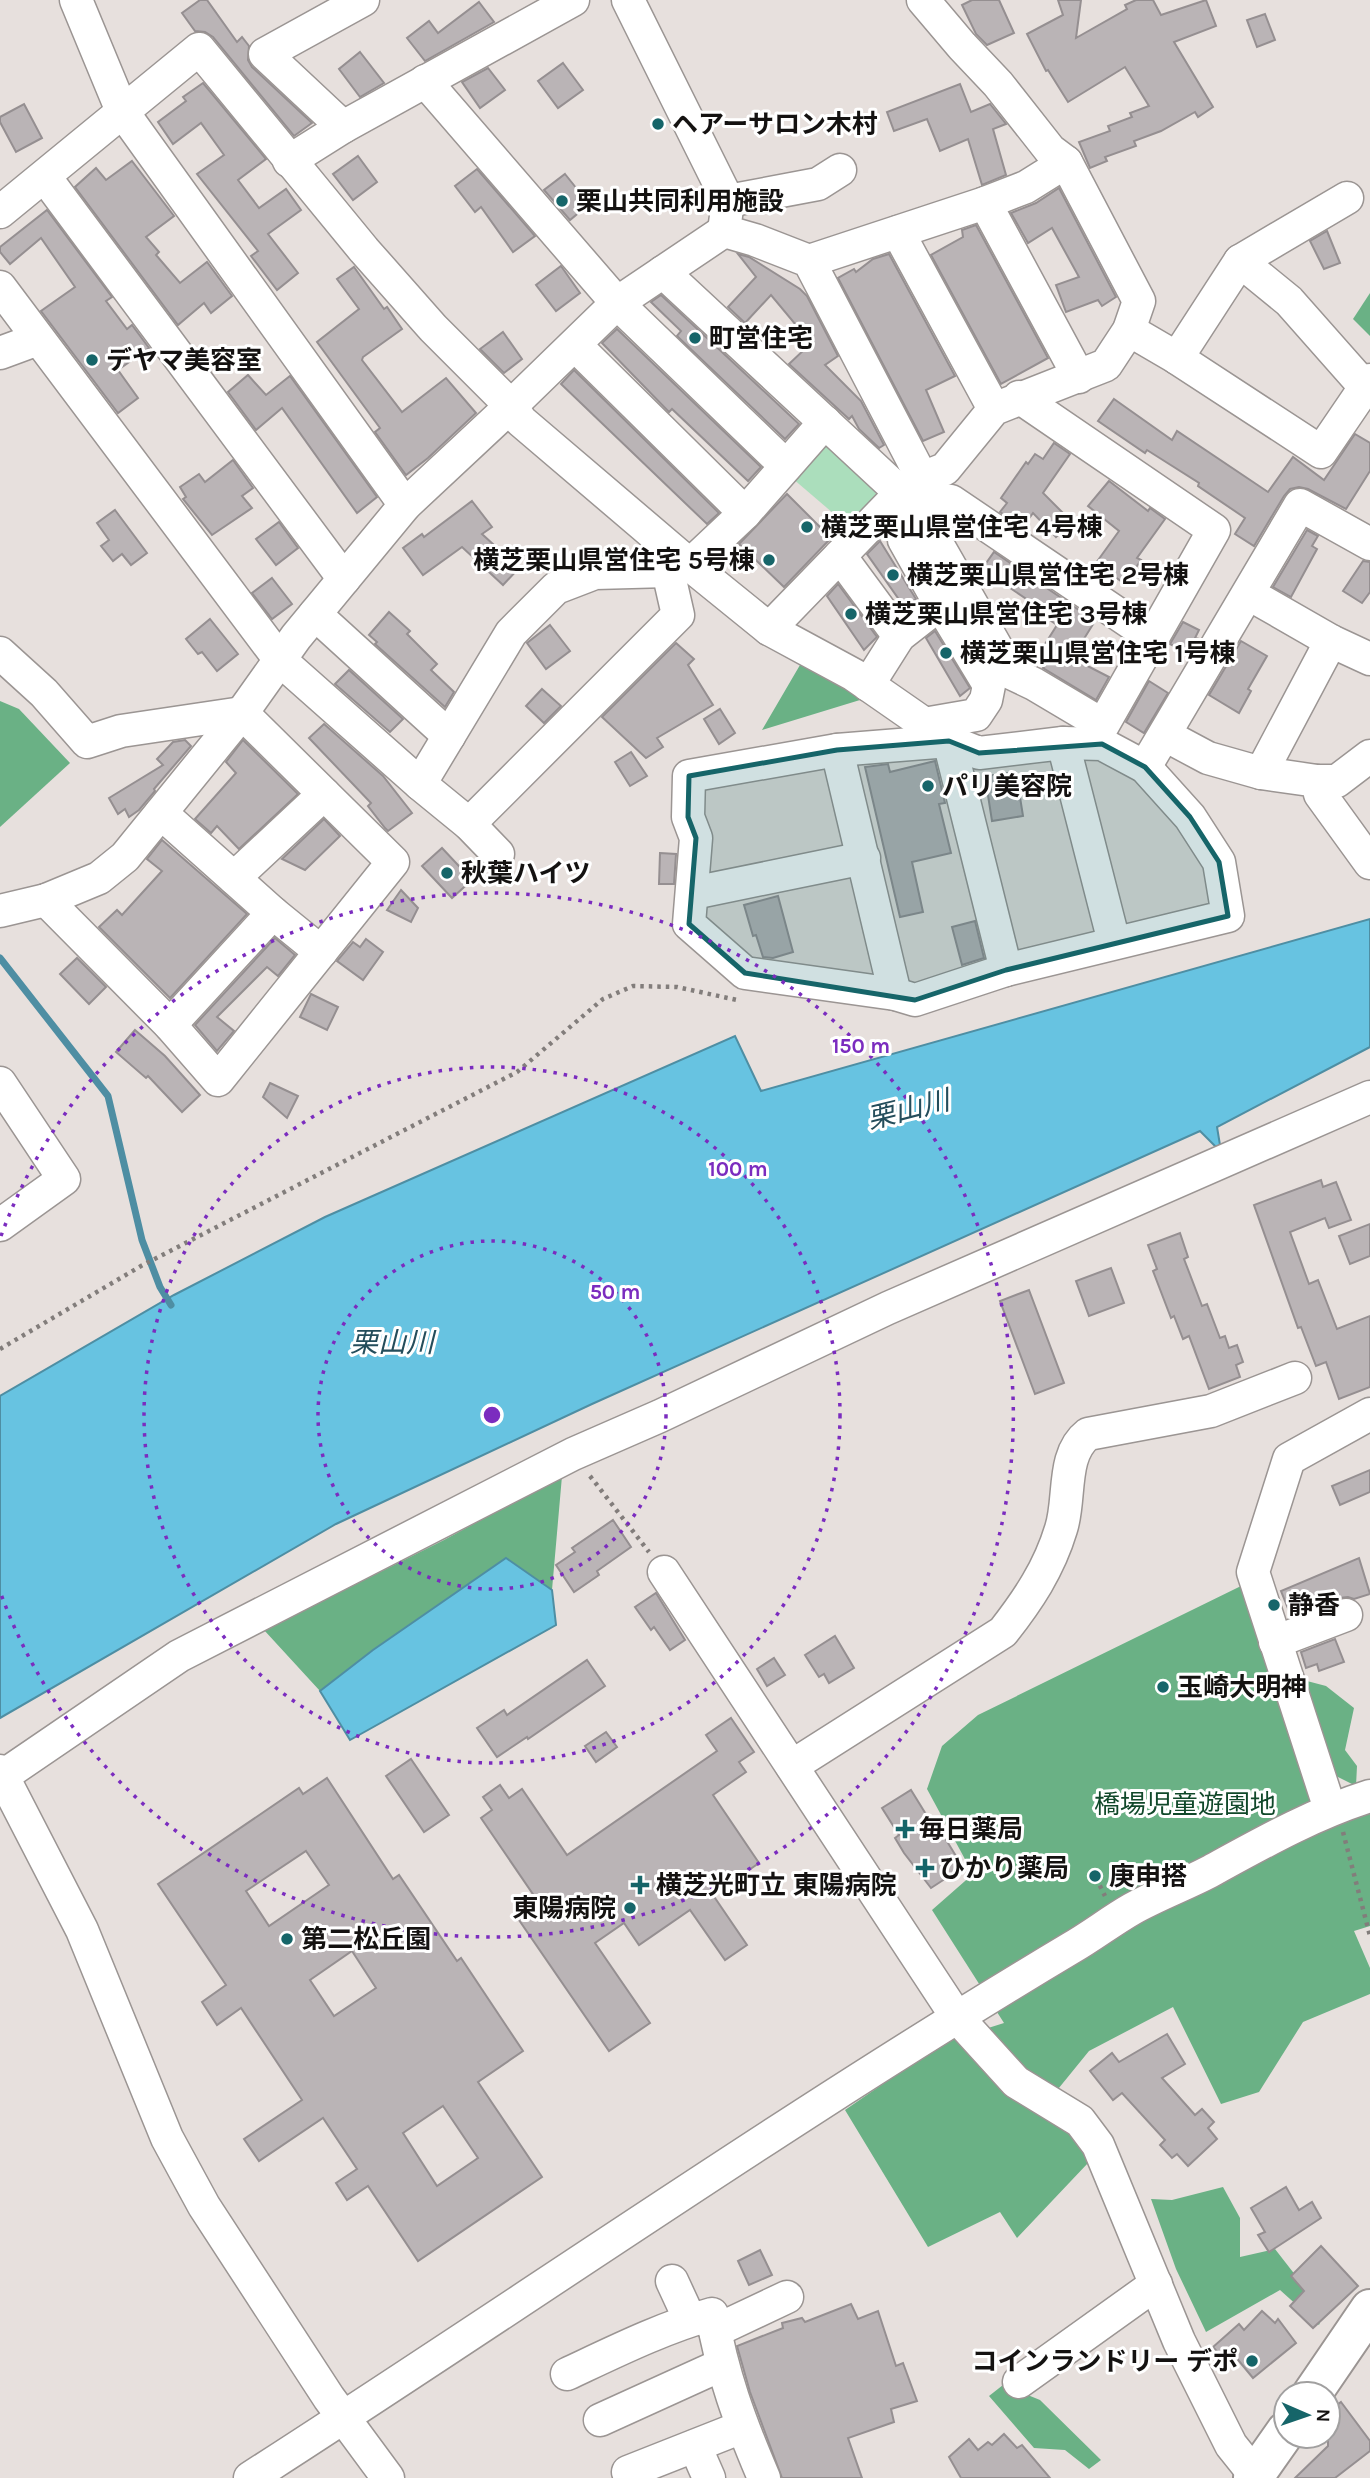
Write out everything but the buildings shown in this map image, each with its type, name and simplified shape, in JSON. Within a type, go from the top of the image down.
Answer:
[{"type":"main road","points":[[1322,2380],[1370,2309]]},
{"type":"main road","points":[[1254,2477],[1273,2450]]},
{"type":"street","points":[[76,0],[122,111],[405,505]]},
{"type":"street","points":[[343,127],[265,54],[363,0]]},
{"type":"street","points":[[289,161],[343,127],[573,0]]},
{"type":"street","points":[[628,0],[726,216],[755,240],[809,261],[985,204],[1026,187],[1066,162]]},
{"type":"street","points":[[769,629],[840,556],[944,468],[1006,403],[1106,365],[1129,330],[1139,300],[1066,162],[1050,150],[998,84],[923,0]]},
{"type":"street","points":[[0,212],[199,49],[289,161],[433,328],[511,406],[521,421],[679,568],[769,629],[868,684],[936,732],[979,753],[1063,743],[1102,744],[1145,767],[1190,817],[1220,862],[1228,916],[1006,970],[915,1000],[745,973],[689,924],[696,838],[688,817],[690,776],[936,732],[972,730],[1034,684]]},
{"type":"street","points":[[425,81],[617,303],[786,466]]},
{"type":"street","points":[[0,911],[46,900],[99,877],[125,857],[242,713],[315,614],[405,505],[617,303],[663,272],[726,216],[818,184],[839,170]]},
{"type":"street","points":[[45,177],[344,579]]},
{"type":"street","points":[[1177,358],[1241,261],[1347,198]]},
{"type":"street","points":[[985,204],[1079,377]]},
{"type":"street","points":[[809,261],[932,533],[1011,673],[1103,726],[1214,530],[1006,403],[898,232]]},
{"type":"street","points":[[1129,330],[1177,358],[1321,452],[1367,383],[1289,301],[1241,261]]},
{"type":"street","points":[[663,272],[825,422],[913,494],[951,501],[1152,637]]},
{"type":"street","points":[[0,287],[281,660],[469,824],[498,854]]},
{"type":"street","points":[[0,353],[38,339]]},
{"type":"street","points":[[575,345],[745,513]]},
{"type":"street","points":[[420,784],[511,633],[555,588],[595,573],[679,568],[745,513],[825,422]]},
{"type":"street","points":[[913,494],[904,540],[989,685],[986,700],[976,715],[936,732]]},
{"type":"street","points":[[1145,767],[1300,505],[1370,544]]},
{"type":"street","points":[[840,556],[899,636]]},
{"type":"street","points":[[469,824],[678,615],[679,568]]},
{"type":"street","points":[[1249,594],[1331,641],[1370,659]]},
{"type":"street","points":[[868,684],[899,636],[940,604]]},
{"type":"street","points":[[315,614],[449,736]]},
{"type":"street","points":[[1261,773],[1331,641]]},
{"type":"street","points":[[0,653],[44,693],[87,742],[121,732],[242,713]]},
{"type":"street","points":[[46,900],[170,1025],[218,1080],[393,862],[242,713]]},
{"type":"street","points":[[936,732],[1006,970]]},
{"type":"street","points":[[1165,735],[1208,758],[1261,773],[1317,780],[1337,781],[1370,756]]},
{"type":"street","points":[[1063,743],[1114,942]]},
{"type":"street","points":[[837,750],[895,995]]},
{"type":"street","points":[[1317,780],[1320,794],[1370,863]]},
{"type":"street","points":[[234,878],[324,794]]},
{"type":"street","points":[[161,813],[321,952]]},
{"type":"street","points":[[693,893],[864,858]]},
{"type":"street","points":[[170,1025],[273,913]]},
{"type":"street","points":[[0,1083],[64,1179],[0,1224]]},
{"type":"street","points":[[387,2478],[343,2418],[205,2206],[167,2138],[82,1930],[1,1775],[179,1656],[573,1454],[888,1308],[1370,1097]]},
{"type":"street","points":[[792,1766],[1003,1632],[1045,1571],[1062,1527],[1077,1443],[1088,1434],[1211,1411],[1295,1378]]},
{"type":"street","points":[[1330,1809],[1253,1572],[1289,1459],[1370,1414]]},
{"type":"street","points":[[664,1572],[956,2016],[1016,2082],[1080,2122],[1089,2131],[1098,2146],[1179,2341],[1231,2445],[1254,2477]]},
{"type":"street","points":[[1275,1642],[1346,1615]]},
{"type":"street","points":[[250,2478],[764,2139],[956,2016],[1133,1909],[1330,1809],[1370,1796]]},
{"type":"street","points":[[672,2281],[703,2325],[764,2478]]},
{"type":"street","points":[[1018,2382],[1156,2284]]},
{"type":"street","points":[[567,2374],[624,2347],[703,2325],[787,2297]]},
{"type":"street","points":[[600,2420],[721,2365]]},
{"type":"street","points":[[628,2472],[742,2427]]},
{"type":"street","points":[[695,2446],[709,2478]]},
{"type":"path","points":[[0,1349],[141,1266],[517,1072],[603,999],[633,986],[677,986],[750,1002]]},
{"type":"path","points":[[573,1454],[664,1572]]},
{"type":"path","points":[[1330,1809],[1339,1815],[1370,1936]]},
{"type":"highlighted area","points":[[949,741],[979,753],[1102,744],[1145,767],[1190,817],[1219,862],[1228,916],[1006,970],[915,1000],[745,973],[689,924],[696,838],[688,817],[689,776],[837,750]]},
{"type":"green space","points":[[1370,293],[1370,336],[1353,319]]},
{"type":"green space","points":[[827,440],[886,495],[854,531],[792,478]]},
{"type":"green space","points":[[829,651],[902,693],[860,700],[762,730],[800,665]]},
{"type":"green space","points":[[0,701],[19,709],[70,763],[0,827]]},
{"type":"green space","points":[[562,1476],[552,1590],[506,1558],[373,1650],[320,1691],[264,1630],[444,1540]]},
{"type":"green space","name":"橋場児童遊園地","points":[[1241,1586],[1316,1806],[1340,1822],[1370,1814],[1370,1926],[1354,1931],[1370,1968],[1370,1994],[1303,2022],[1259,2092],[1221,2104],[1173,2007],[1089,2051],[1041,2110],[1072,2130],[1088,2163],[1017,2238],[1000,2212],[928,2247],[845,2110],[944,2042],[1004,2023],[932,1910],[973,1874],[927,1789],[942,1746],[978,1715]]},
{"type":"green space","points":[[1307,1681],[1326,1686],[1354,1708],[1345,1750],[1357,1766],[1356,1786],[1330,1773]]},
{"type":"green space","points":[[1223,2187],[1240,2218],[1240,2257],[1275,2249],[1324,2312],[1319,2325],[1280,2290],[1206,2332],[1176,2269],[1151,2199],[1172,2200]]},
{"type":"green space","points":[[1003,2385],[1040,2400],[1101,2460],[1089,2469],[1065,2450],[1034,2448],[989,2396]]},
{"type":"water","name":"栗山川","points":[[1370,919],[1370,1047],[1217,1127],[1220,1145],[1216,1147],[1200,1131],[592,1404],[336,1524],[0,1718],[0,1396],[174,1295],[325,1217],[735,1036],[761,1091]]},
{"type":"water","points":[[506,1558],[552,1590],[556,1625],[350,1740],[320,1691],[373,1650]]},
{"type":"waterway","points":[[0,958],[108,1096],[142,1240],[160,1287],[171,1305]]},
{"type":"place","name":"ヘアーサロン木村","points":[[658,124]]},
{"type":"place","name":"栗山共同利用施設","points":[[562,201]]},
{"type":"place","name":"町営住宅","points":[[695,338]]},
{"type":"place","name":"デヤマ美容室","points":[[92,360]]},
{"type":"place","name":"横芝栗山県営住宅 4号棟","points":[[807,527]]},
{"type":"place","name":"横芝栗山県営住宅 5号棟","points":[[769,560]]},
{"type":"place","name":"横芝栗山県営住宅 2号棟","points":[[893,575]]},
{"type":"place","name":"横芝栗山県営住宅 3号棟","points":[[851,614]]},
{"type":"place","name":"横芝栗山県営住宅 1号棟","points":[[946,653]]},
{"type":"place","name":"パリ美容院","points":[[928,786]]},
{"type":"place","name":"秋葉ハイツ","points":[[447,873]]},
{"type":"place","name":"静香","points":[[1274,1605]]},
{"type":"place","name":"玉崎大明神","points":[[1163,1687]]},
{"type":"place","name":"毎日薬局","points":[[905,1829]]},
{"type":"place","name":"ひかり薬局","points":[[925,1868]]},
{"type":"place","name":"庚申搭","points":[[1095,1876]]},
{"type":"place","name":"横芝光町立 東陽病院","points":[[640,1885]]},
{"type":"place","name":"東陽病院","points":[[630,1908]]},
{"type":"place","name":"第二松丘園","points":[[287,1939]]},
{"type":"place","name":"コインランドリー デポ","points":[[1252,2361]]}]
